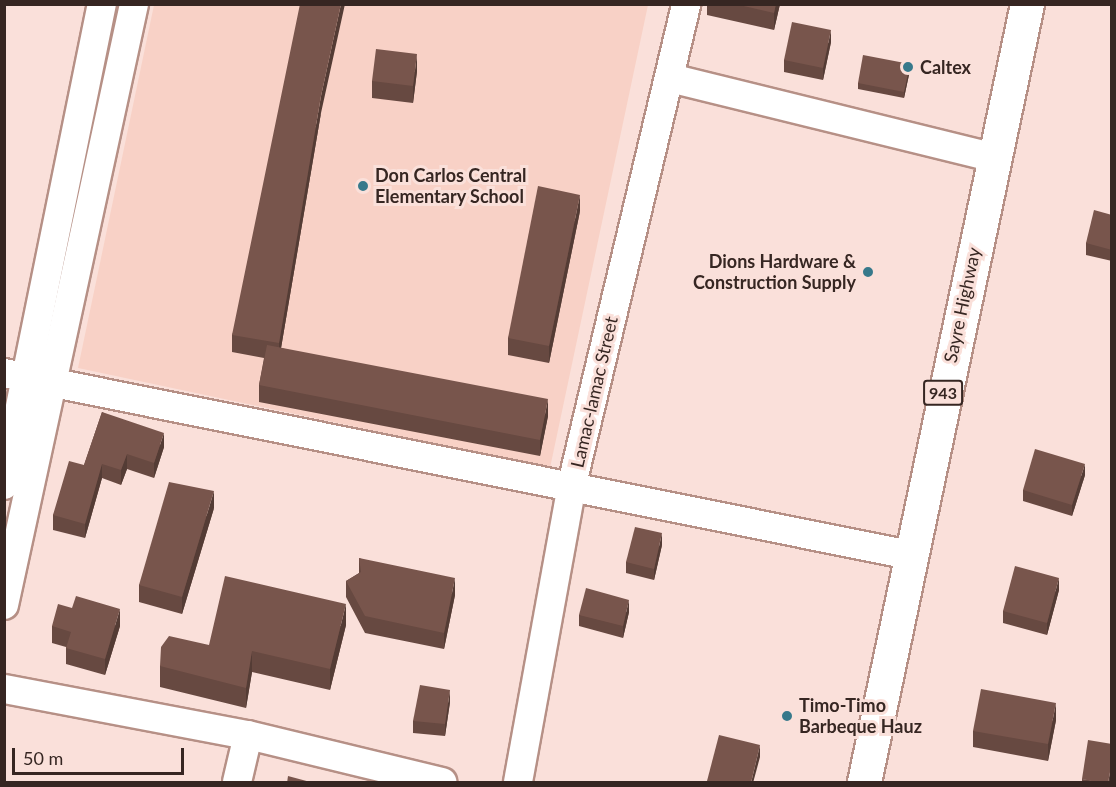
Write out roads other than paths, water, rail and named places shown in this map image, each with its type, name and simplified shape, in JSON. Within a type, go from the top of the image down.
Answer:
[{"type":"highway","name":"Sayre Highway","points":[[864,783],[993,157],[1027,4]]},
{"type":"street","points":[[4,485],[29,378],[102,4]]},
{"type":"street","points":[[4,604],[29,378],[134,4]]},
{"type":"street","name":"Lamac-lamac Street","points":[[518,783],[572,484],[686,4]]},
{"type":"street","points":[[670,78],[993,157]]},
{"type":"street","points":[[29,378],[572,484],[910,555]]},
{"type":"street","points":[[4,689],[248,735],[442,783]]},
{"type":"street","points":[[237,783],[248,735]]},
{"type":"place","name":"Caltex","points":[[908,67]]},
{"type":"place","name":"Don Carlos Central Elementary School","points":[[363,186]]},
{"type":"place","name":"Dions Hardware & Construction Supply","points":[[868,272]]},
{"type":"place","name":"Timo-Timo Barbeque Hauz","points":[[787,716]]}]
